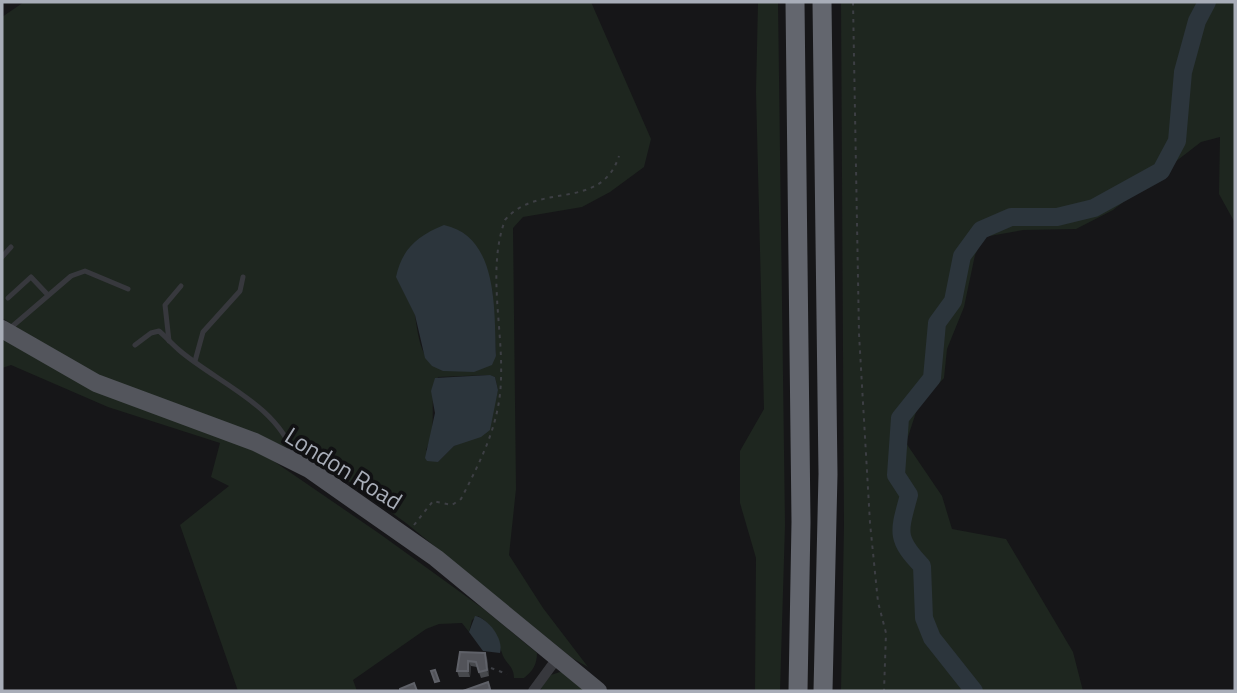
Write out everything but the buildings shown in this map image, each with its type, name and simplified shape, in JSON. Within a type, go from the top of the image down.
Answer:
[{"type":"highway","points":[[795,2],[802,523],[797,691]]},
{"type":"highway","points":[[822,2],[828,487],[823,691]]},
{"type":"main road","name":"London Road","points":[[4,331],[96,383],[255,442],[295,462],[406,537],[598,691]]},
{"type":"street","points":[[533,691],[558,657]]},
{"type":"lane","points":[[2,257],[11,247]]},
{"type":"lane","points":[[4,331],[71,276],[85,271],[128,289]]},
{"type":"lane","points":[[8,298],[31,276],[47,295]]},
{"type":"lane","points":[[195,361],[203,332],[240,292],[243,277]]},
{"type":"lane","points":[[169,341],[165,305],[181,286]]},
{"type":"lane","points":[[135,345],[155,331],[169,341],[268,416],[290,444],[295,462]]},
{"type":"path","points":[[853,2],[859,334],[870,523],[878,602],[886,633],[884,691]]},
{"type":"path","points":[[406,537],[433,501],[452,505],[461,499],[496,424],[501,379],[497,251],[505,220],[530,203],[597,187],[609,178],[619,156]]},
{"type":"path","points":[[491,668],[507,674]]},
{"type":"shaded area","points":[[24,2],[591,2],[651,139],[644,167],[610,192],[582,207],[523,217],[513,228],[516,489],[509,555],[543,608],[588,667],[572,658],[406,523],[316,458],[94,376],[2,318],[2,17]],"holes":[[[492,289],[496,356],[473,369],[455,370],[435,366],[424,353],[415,315]],[[438,377],[495,377],[498,390],[495,401],[470,439],[454,446],[438,462],[426,450],[432,430],[433,394]]]},
{"type":"shaded area","points":[[758,2],[778,2],[785,525],[780,691],[755,691],[756,558],[740,503],[740,451],[764,409],[756,92]]},
{"type":"shaded area","points":[[841,2],[1235,2],[1235,223],[1219,194],[1220,137],[1201,142],[1113,210],[1076,229],[1023,230],[984,237],[975,255],[964,307],[947,349],[944,378],[918,406],[906,443],[942,496],[952,529],[1006,539],[1073,652],[1083,691],[841,691],[844,525]]},
{"type":"shaded area","points":[[444,225],[462,232],[475,244],[490,278],[496,356],[492,365],[474,372],[443,371],[432,366],[425,358],[415,315],[396,277],[402,259],[412,245]]},
{"type":"shaded area","points":[[2,331],[256,449],[485,610],[537,653],[532,670],[524,678],[514,678],[513,670],[503,657],[493,632],[478,616],[472,620],[469,632],[462,623],[439,624],[426,629],[353,680],[357,691],[238,691],[180,525],[229,486],[211,477],[220,443],[108,407],[11,365],[2,368]]},
{"type":"shaded area","points":[[495,377],[498,390],[490,430],[481,437],[454,446],[438,462],[427,461],[425,458],[435,413],[431,391],[435,378]]},
{"type":"shaded area","points":[[475,616],[494,630],[500,642],[500,653],[483,651],[469,632]]},
{"type":"shaded area","points":[[569,673],[590,691],[543,691],[540,687],[551,675]]},
{"type":"waterway","points":[[974,691],[932,638],[924,618],[922,566],[903,541],[903,518],[909,495],[896,475],[900,418],[932,378],[937,323],[953,301],[962,256],[981,230],[1011,217],[1057,217],[1094,208],[1161,171],[1177,141],[1183,72],[1197,21],[1207,2]]}]
